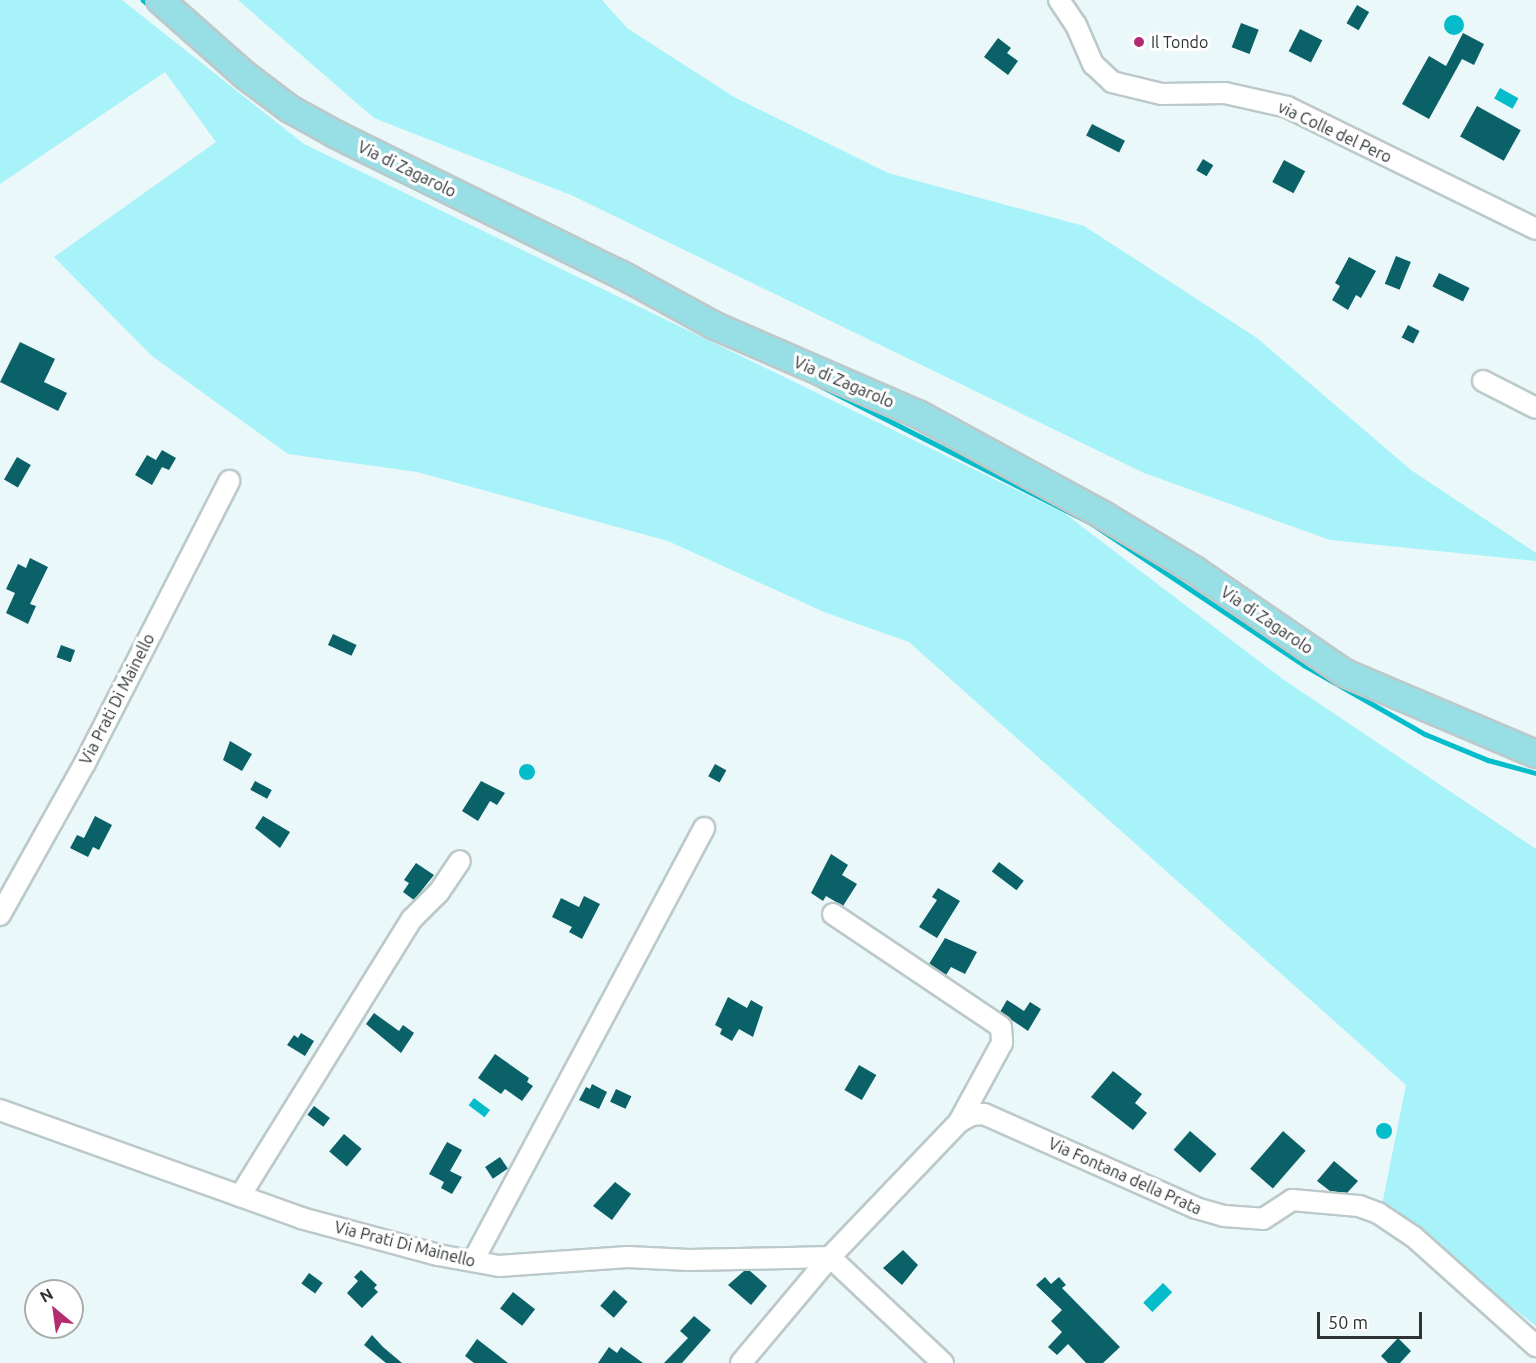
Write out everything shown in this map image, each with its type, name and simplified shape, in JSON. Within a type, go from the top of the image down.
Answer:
[{"type":"main road","name":"Via di Zagarolo","points":[[159,0],[246,76],[291,109],[337,135],[620,274],[713,325],[918,414],[1105,516],[1196,571],[1345,673],[1536,754]]},
{"type":"street","name":"via Colle del Pero","points":[[1059,0],[1076,25],[1093,64],[1112,82],[1162,94],[1225,93],[1287,107],[1536,229]]},
{"type":"street","points":[[1483,381],[1536,408]]},
{"type":"street","name":"Via Prati Di Mainello","points":[[0,915],[85,763],[229,481]]},
{"type":"street","points":[[473,1261],[704,828]]},
{"type":"street","points":[[240,1196],[412,920],[439,892],[460,861]]},
{"type":"street","points":[[741,1363],[830,1257],[959,1122],[1002,1043],[1001,1027],[833,914]]},
{"type":"street","name":"Via Prati Di Mainello","points":[[0,1110],[301,1218],[499,1266],[628,1257],[689,1260],[830,1257]]},
{"type":"street","name":"Via Fontana della Prata","points":[[959,1122],[975,1114],[988,1115],[1196,1208],[1224,1216],[1263,1219],[1292,1200],[1364,1207],[1406,1229],[1536,1346]]},
{"type":"street","points":[[830,1257],[943,1363]]},
{"type":"shaded area","points":[[0,0],[122,0],[304,144],[1064,513],[1284,680],[1536,849],[1536,1326],[1382,1205],[1406,1085],[909,642],[824,612],[668,541],[417,472],[288,454],[152,356],[54,257],[216,142],[165,72],[0,184]]},
{"type":"shaded area","points":[[238,0],[602,0],[627,28],[734,97],[888,173],[1084,226],[1257,338],[1411,470],[1536,553],[1536,561],[1330,540],[1144,473],[571,195],[374,118]]},
{"type":"shaded area","points":[[1454,15],[1461,18],[1464,25],[1461,32],[1454,35],[1447,32],[1444,25],[1447,18]]},
{"type":"shaded area","points":[[1500,88],[1518,98],[1513,109],[1494,98]]},
{"type":"shaded area","points":[[527,764],[533,766],[535,772],[533,778],[527,780],[521,778],[519,772],[521,766]]},
{"type":"shaded area","points":[[474,1098],[490,1110],[485,1117],[469,1105]]},
{"type":"shaded area","points":[[1381,1123],[1387,1123],[1392,1131],[1390,1137],[1381,1139],[1376,1134],[1376,1128]]},
{"type":"shaded area","points":[[1163,1283],[1172,1292],[1152,1312],[1143,1303]]},
{"type":"building","points":[[1357,5],[1369,12],[1359,30],[1346,23]]},
{"type":"building","points":[[1241,23],[1259,30],[1249,54],[1232,47]]},
{"type":"building","points":[[1300,29],[1322,40],[1311,63],[1289,51]]},
{"type":"building","points":[[1463,33],[1484,44],[1474,65],[1462,59],[1429,119],[1402,104],[1429,56],[1446,66]]},
{"type":"building","points":[[998,38],[1011,48],[1007,53],[1018,61],[1008,75],[984,57]]},
{"type":"building","points":[[1477,106],[1521,130],[1504,161],[1460,137]]},
{"type":"building","points":[[1092,124],[1125,141],[1119,152],[1086,136]]},
{"type":"building","points":[[1203,159],[1213,165],[1207,176],[1196,170]]},
{"type":"building","points":[[1284,160],[1305,171],[1293,193],[1272,182]]},
{"type":"building","points":[[1396,256],[1411,262],[1400,290],[1385,284]]},
{"type":"building","points":[[1349,257],[1376,271],[1361,298],[1356,295],[1348,310],[1332,300],[1340,286],[1335,283]]},
{"type":"building","points":[[1439,273],[1470,288],[1463,301],[1432,286]]},
{"type":"building","points":[[1408,325],[1420,331],[1413,343],[1402,337]]},
{"type":"building","points":[[20,342],[55,359],[44,382],[67,393],[58,411],[0,382]]},
{"type":"building","points":[[162,450],[176,458],[169,470],[162,467],[152,485],[135,475],[147,455],[156,460]]},
{"type":"building","points":[[17,457],[31,465],[18,488],[4,480]]},
{"type":"building","points":[[30,558],[48,567],[30,604],[36,606],[28,624],[6,613],[15,593],[6,589],[18,564],[26,568]]},
{"type":"building","points":[[333,634],[357,645],[351,656],[328,645]]},
{"type":"building","points":[[61,645],[75,650],[71,662],[57,657]]},
{"type":"building","points":[[230,741],[252,754],[242,771],[223,760]]},
{"type":"building","points":[[715,764],[726,770],[720,783],[708,776]]},
{"type":"building","points":[[255,781],[272,790],[267,799],[250,790]]},
{"type":"building","points":[[481,781],[505,793],[497,805],[490,801],[478,821],[462,811]]},
{"type":"building","points":[[95,816],[112,825],[99,850],[93,847],[88,857],[70,848],[77,835],[84,838]]},
{"type":"building","points":[[263,816],[290,832],[280,848],[255,828]]},
{"type":"building","points":[[831,854],[848,865],[842,875],[857,884],[843,906],[826,896],[823,901],[811,893]]},
{"type":"building","points":[[999,862],[1024,881],[1017,890],[992,872]]},
{"type":"building","points":[[416,863],[434,875],[414,900],[403,892],[409,883],[404,880]]},
{"type":"building","points":[[938,888],[960,901],[937,938],[919,927],[937,900],[932,897]]},
{"type":"building","points":[[584,896],[600,904],[582,939],[569,932],[572,927],[552,917],[561,898],[579,907]]},
{"type":"building","points":[[945,938],[977,952],[965,974],[951,967],[946,975],[929,964]]},
{"type":"building","points":[[728,997],[747,1008],[751,1000],[763,1007],[753,1037],[739,1029],[732,1041],[720,1034],[722,1029],[715,1025]]},
{"type":"building","points":[[1007,1000],[1024,1011],[1030,1002],[1041,1009],[1028,1031],[1000,1012]]},
{"type":"building","points":[[374,1013],[399,1031],[403,1025],[414,1033],[401,1053],[366,1024]]},
{"type":"building","points":[[301,1033],[314,1041],[305,1056],[287,1045],[294,1035],[298,1038]]},
{"type":"building","points":[[495,1054],[529,1078],[527,1082],[533,1086],[522,1101],[505,1089],[501,1094],[478,1078]]},
{"type":"building","points":[[859,1065],[876,1075],[862,1100],[844,1090]]},
{"type":"building","points":[[1113,1071],[1142,1094],[1135,1103],[1147,1113],[1133,1130],[1091,1097]]},
{"type":"building","points":[[592,1084],[607,1092],[599,1109],[579,1100],[586,1087],[590,1089]]},
{"type":"building","points":[[616,1089],[631,1096],[625,1109],[610,1102]]},
{"type":"building","points":[[314,1106],[330,1118],[323,1127],[307,1115]]},
{"type":"building","points":[[1190,1131],[1216,1154],[1200,1173],[1174,1150]]},
{"type":"building","points":[[1283,1131],[1306,1151],[1273,1188],[1250,1169]]},
{"type":"building","points":[[344,1134],[362,1149],[347,1166],[329,1152]]},
{"type":"building","points":[[447,1142],[462,1150],[450,1171],[462,1177],[452,1194],[441,1188],[444,1182],[429,1174]]},
{"type":"building","points":[[500,1157],[508,1169],[493,1179],[485,1167]]},
{"type":"building","points":[[1334,1161],[1358,1181],[1347,1193],[1330,1191],[1317,1181]]},
{"type":"building","points":[[615,1182],[631,1194],[612,1220],[593,1206]]},
{"type":"building","points":[[903,1250],[918,1265],[902,1285],[883,1268]]},
{"type":"building","points":[[361,1270],[377,1285],[374,1288],[378,1292],[362,1308],[347,1293],[358,1281],[354,1277]]},
{"type":"building","points":[[744,1271],[750,1271],[767,1286],[751,1305],[728,1285]]},
{"type":"building","points":[[309,1273],[323,1283],[315,1294],[301,1284]]},
{"type":"building","points":[[1045,1277],[1051,1284],[1059,1277],[1066,1285],[1062,1288],[1120,1347],[1103,1363],[1086,1363],[1068,1344],[1057,1355],[1048,1347],[1062,1332],[1051,1321],[1062,1310],[1036,1285]]},
{"type":"building","points":[[614,1290],[628,1302],[614,1318],[600,1306]]},
{"type":"building","points":[[513,1292],[535,1309],[522,1326],[500,1309]]},
{"type":"building","points":[[694,1316],[711,1330],[682,1363],[664,1363],[688,1338],[680,1331]]},
{"type":"building","points":[[372,1335],[402,1363],[386,1363],[364,1345]]},
{"type":"building","points":[[1398,1338],[1411,1351],[1400,1363],[1388,1363],[1381,1356]]},
{"type":"building","points":[[477,1339],[508,1363],[474,1363],[465,1356]]},
{"type":"building","points":[[609,1347],[617,1353],[621,1347],[643,1363],[598,1363]]},
{"type":"waterway","points":[[143,0],[151,7]]},
{"type":"waterway","points":[[341,151],[622,289]]},
{"type":"waterway","points":[[813,382],[1091,523],[1304,665],[1425,734],[1488,760],[1536,773]]},
{"type":"place","name":"Il Tondo","points":[[1139,42]]}]
